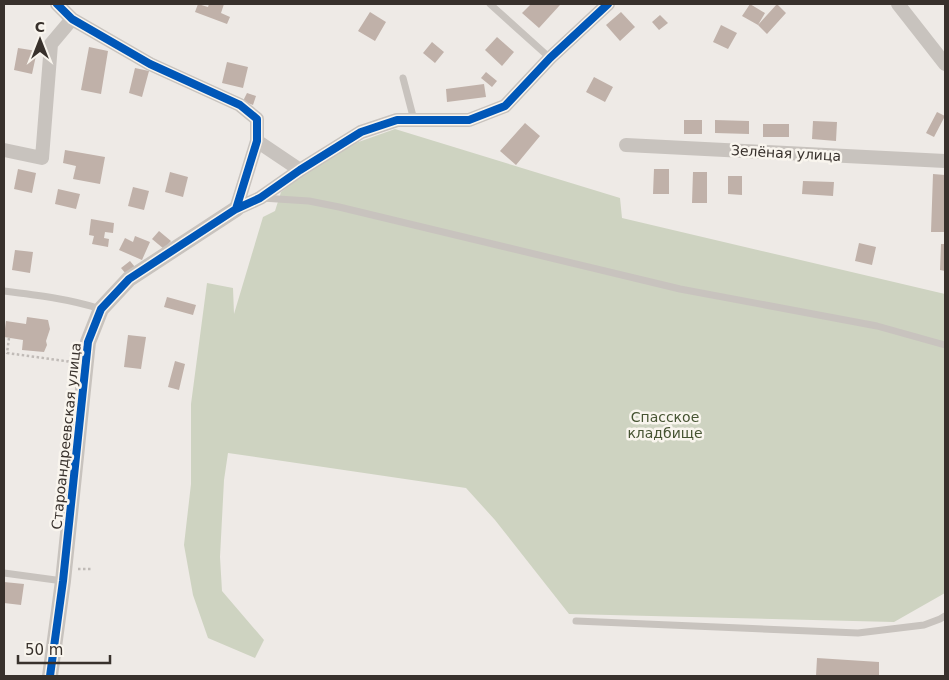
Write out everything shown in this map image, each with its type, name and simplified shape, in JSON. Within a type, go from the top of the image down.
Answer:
[{"type":"street","points":[[57,4],[72,19],[150,64],[240,105],[257,119],[257,141],[236,209]]},
{"type":"street","points":[[236,209],[260,198],[300,170],[361,132],[397,120],[469,120],[506,106],[550,58],[608,4]]},
{"type":"street","points":[[898,4],[945,64]]},
{"type":"street","points":[[4,150],[42,158],[51,44],[72,19]]},
{"type":"street","points":[[257,141],[300,170]]},
{"type":"street","name":"Зелёная улица","points":[[626,146],[945,161]]},
{"type":"street","name":"Староандреевская улица","points":[[50,676],[64,581],[88,342],[101,309],[129,279],[236,209]]},
{"type":"lane","points":[[490,4],[550,58]]},
{"type":"lane","points":[[403,78],[414,120]]},
{"type":"lane","points":[[260,198],[308,201],[339,207],[680,289],[877,326],[945,345]]},
{"type":"lane","points":[[4,291],[48,296],[101,309]]},
{"type":"lane","points":[[4,573],[64,581]]},
{"type":"lane","points":[[576,621],[858,632],[924,624],[945,616]]},
{"type":"path","points":[[9,338],[7,353],[86,364]]},
{"type":"green space","name":"Спасское кладбище","points":[[395,129],[620,198],[622,218],[945,294],[945,593],[894,622],[569,614],[495,520],[466,488],[228,453],[224,480],[220,557],[222,591],[264,640],[255,658],[208,638],[193,595],[184,545],[191,484],[191,404],[207,283],[233,288],[234,314],[263,217],[275,211],[281,192],[336,150]]},
{"type":"building","points":[[198,4],[208,7],[209,4],[224,4],[221,13],[230,17],[227,24],[195,12]]},
{"type":"building","points":[[531,4],[560,5],[539,28],[522,13]]},
{"type":"building","points":[[750,4],[765,13],[758,25],[742,16]]},
{"type":"building","points":[[777,4],[786,13],[767,34],[758,25]]},
{"type":"building","points":[[370,12],[386,22],[375,41],[358,31]]},
{"type":"building","points":[[621,12],[635,27],[620,41],[606,25]]},
{"type":"building","points":[[660,15],[668,23],[659,30],[652,22]]},
{"type":"building","points":[[721,25],[737,33],[728,49],[713,42]]},
{"type":"building","points":[[497,37],[514,52],[502,66],[485,50]]},
{"type":"building","points":[[432,42],[444,52],[435,63],[423,53]]},
{"type":"building","points":[[89,47],[108,51],[101,94],[81,90]]},
{"type":"building","points":[[18,48],[37,51],[32,74],[14,70]]},
{"type":"building","points":[[227,62],[248,67],[243,88],[222,83]]},
{"type":"building","points":[[135,68],[149,71],[142,97],[129,93]]},
{"type":"building","points":[[486,72],[497,81],[492,87],[481,78]]},
{"type":"building","points":[[594,77],[613,87],[605,102],[586,92]]},
{"type":"building","points":[[484,84],[486,97],[447,102],[446,89]]},
{"type":"building","points":[[247,93],[256,96],[253,105],[243,101]]},
{"type":"building","points":[[937,112],[945,116],[934,137],[926,133]]},
{"type":"building","points":[[684,120],[702,120],[702,134],[684,134]]},
{"type":"building","points":[[715,120],[749,121],[749,134],[715,133]]},
{"type":"building","points":[[813,121],[837,122],[836,141],[812,139]]},
{"type":"building","points":[[525,123],[540,136],[516,165],[500,151]]},
{"type":"building","points":[[763,124],[789,124],[789,137],[763,137]]},
{"type":"building","points":[[65,150],[105,157],[100,184],[73,179],[76,166],[63,163]]},
{"type":"building","points":[[18,169],[36,173],[32,193],[14,189]]},
{"type":"building","points":[[654,169],[669,169],[669,194],[653,194]]},
{"type":"building","points":[[170,172],[188,177],[183,197],[165,192]]},
{"type":"building","points":[[693,172],[707,172],[707,203],[692,203]]},
{"type":"building","points":[[933,174],[945,175],[945,232],[931,232]]},
{"type":"building","points":[[728,176],[742,176],[742,195],[728,194]]},
{"type":"building","points":[[803,181],[834,182],[833,196],[802,194]]},
{"type":"building","points":[[133,187],[149,191],[144,210],[128,206]]},
{"type":"building","points":[[58,189],[80,194],[76,209],[55,204]]},
{"type":"building","points":[[91,219],[114,223],[113,233],[105,232],[104,238],[109,239],[108,247],[92,244],[94,236],[89,235]]},
{"type":"building","points":[[159,231],[171,241],[164,249],[152,239]]},
{"type":"building","points":[[135,236],[150,242],[142,260],[119,250],[125,238],[133,242]]},
{"type":"building","points":[[859,243],[876,247],[872,265],[855,261]]},
{"type":"building","points":[[941,244],[945,244],[945,271],[940,270]]},
{"type":"building","points":[[15,250],[33,252],[30,273],[12,270]]},
{"type":"building","points":[[130,261],[135,267],[126,274],[121,268]]},
{"type":"building","points":[[167,297],[196,305],[193,315],[164,307]]},
{"type":"building","points":[[27,317],[48,320],[50,329],[44,352],[22,350],[23,340],[4,337],[6,321],[26,324]]},
{"type":"building","points":[[128,335],[146,337],[141,369],[124,367]]},
{"type":"building","points":[[175,361],[185,364],[179,390],[168,387]]},
{"type":"building","points":[[4,582],[24,584],[21,605],[4,603]]},
{"type":"building","points":[[817,658],[879,662],[879,676],[816,676]]},
{"type":"cycle path","points":[[57,4],[72,19],[150,64],[240,105],[257,119],[257,141],[236,209]]},
{"type":"cycle path","points":[[50,676],[63,581],[88,342],[101,309],[129,279],[236,209],[260,198],[300,170],[361,132],[397,120],[469,120],[505,106],[550,58],[608,4]]}]
